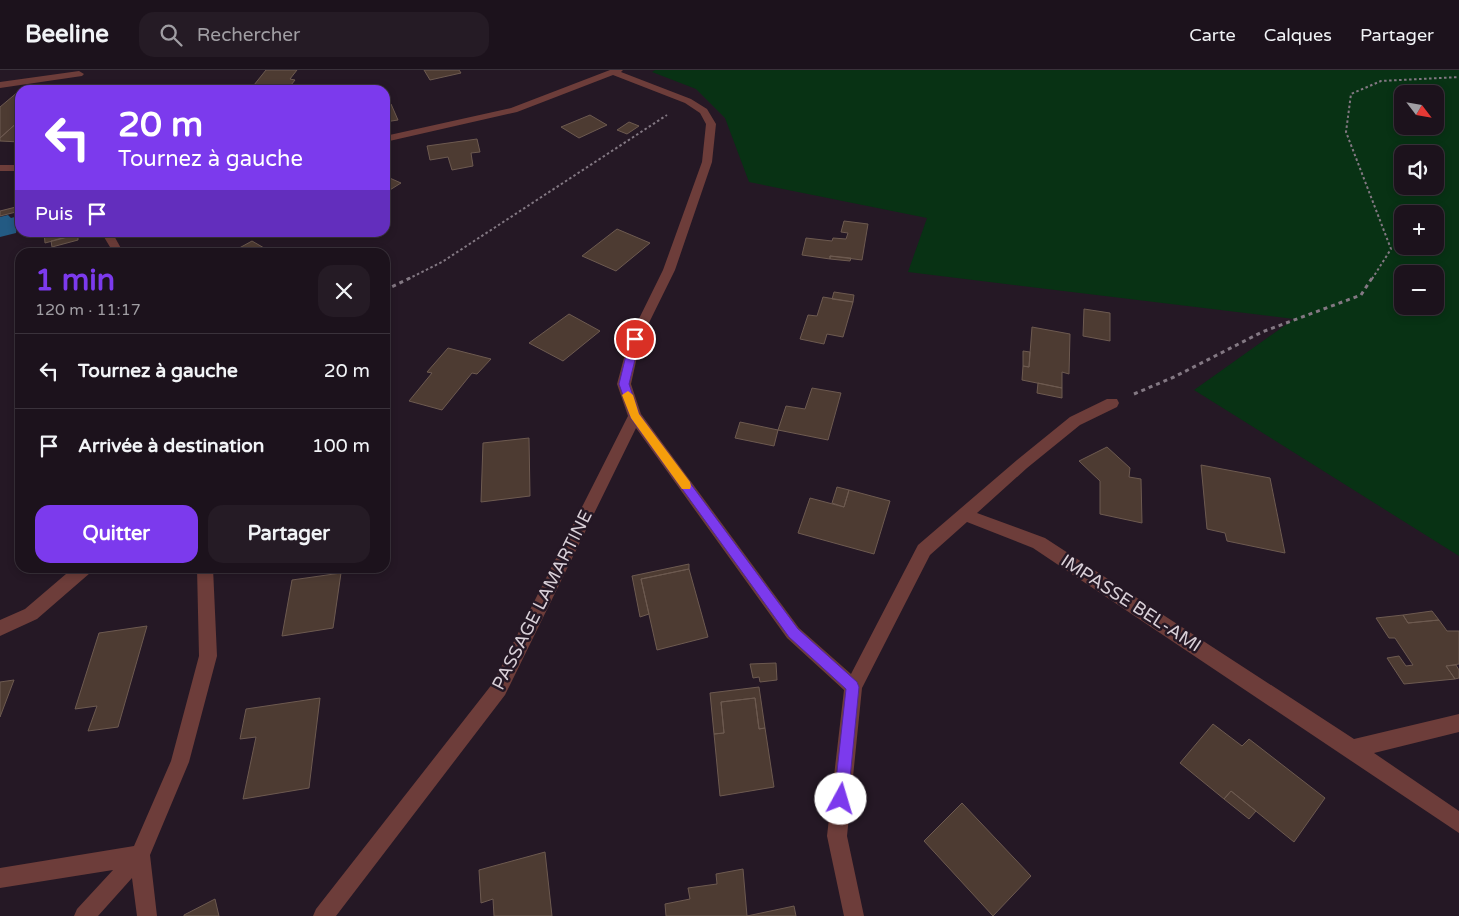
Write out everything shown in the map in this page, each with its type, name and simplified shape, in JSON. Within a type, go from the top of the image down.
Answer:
[{"type":"street","points":[[390,138],[514,110],[616,71],[688,101],[704,111],[711,124],[707,162],[669,270],[635,339],[624,384],[634,416],[793,633],[853,687]]},
{"type":"street","points":[[0,85],[64,73],[79,74]]},
{"type":"street","points":[[0,168],[15,168]]},
{"type":"street","points":[[109,237],[116,248]]},
{"type":"street","points":[[854,916],[837,836],[853,687],[924,550],[1022,464],[1075,421],[1112,403]]},
{"type":"street","name":"PASSAGE LAMARTINE","points":[[323,916],[499,689],[634,416]]},
{"type":"street","name":"IMPASSE BEL-AMI","points":[[965,516],[1039,542],[1352,749],[1459,823]]},
{"type":"street","points":[[0,628],[31,614],[78,573]]},
{"type":"street","points":[[84,916],[140,855],[180,762],[208,656],[205,573]]},
{"type":"street","points":[[1352,749],[1459,723]]},
{"type":"street","points":[[0,878],[140,855]]},
{"type":"street","points":[[140,855],[147,916]]},
{"type":"path","points":[[1112,403],[1174,377],[1262,332],[1361,295],[1391,249],[1346,132],[1351,94],[1381,81],[1459,77]]},
{"type":"path","points":[[390,288],[442,262],[688,101]]},
{"type":"green space","points":[[655,70],[1459,70],[1459,556],[1194,390],[1294,319],[908,272],[927,218],[749,182],[725,118],[696,89],[652,72]]},
{"type":"water","points":[[8,215],[11,218],[15,217],[15,233],[0,237],[0,217]]},
{"type":"building","points":[[266,70],[297,70],[290,79],[295,80],[291,85],[254,85]]},
{"type":"building","points":[[424,70],[459,70],[461,73],[430,80]]},
{"type":"building","points":[[15,94],[15,124],[0,138],[0,107]]},
{"type":"building","points":[[391,104],[398,120],[390,121]]},
{"type":"building","points":[[590,115],[607,125],[579,138],[561,127]]},
{"type":"building","points":[[629,122],[639,126],[627,134],[617,130]]},
{"type":"building","points":[[15,124],[15,142],[0,141],[0,138]]},
{"type":"building","points":[[477,139],[480,152],[471,153],[473,166],[452,170],[448,157],[430,160],[427,146]]},
{"type":"building","points":[[390,178],[401,183],[390,190]]},
{"type":"building","points":[[15,207],[15,212],[0,216],[0,211]]},
{"type":"building","points":[[844,221],[868,224],[862,260],[830,256],[830,259],[802,255],[806,238],[832,241],[833,238],[846,239],[848,233],[841,232]]},
{"type":"building","points":[[617,229],[650,243],[616,271],[582,256]]},
{"type":"building","points":[[44,237],[68,237],[45,243]]},
{"type":"building","points":[[66,237],[78,237],[78,240],[52,247],[51,241]]},
{"type":"building","points":[[252,241],[264,248],[239,248]]},
{"type":"building","points":[[830,256],[851,258],[850,261],[830,259]]},
{"type":"building","points":[[834,292],[854,295],[853,302],[832,299]]},
{"type":"building","points":[[823,297],[853,302],[843,337],[827,334],[824,344],[800,339],[808,315],[817,316]]},
{"type":"building","points":[[1084,309],[1110,313],[1110,341],[1083,336]]},
{"type":"building","points":[[569,314],[600,331],[563,361],[529,343]]},
{"type":"building","points":[[1032,327],[1070,334],[1069,374],[1062,372],[1062,388],[1022,380],[1023,366],[1029,367]]},
{"type":"building","points":[[448,348],[491,359],[477,374],[472,373],[442,410],[409,401],[432,373],[427,372]]},
{"type":"building","points":[[1023,351],[1030,352],[1029,367],[1023,366]]},
{"type":"building","points":[[1038,383],[1062,388],[1062,398],[1037,393]]},
{"type":"building","points":[[812,388],[841,393],[828,440],[778,430],[786,406],[805,409]]},
{"type":"building","points":[[740,422],[778,430],[774,446],[735,438]]},
{"type":"building","points":[[529,438],[530,496],[481,502],[483,443]]},
{"type":"building","points":[[1107,447],[1130,468],[1129,477],[1141,479],[1142,523],[1100,514],[1100,481],[1079,461]]},
{"type":"building","points":[[1201,465],[1270,478],[1285,553],[1227,541],[1225,533],[1207,529]]},
{"type":"building","points":[[837,487],[849,490],[844,507],[832,503]]},
{"type":"building","points":[[849,490],[890,501],[874,554],[798,533],[810,498],[844,507]]},
{"type":"building","points":[[689,564],[689,569],[641,579],[649,614],[640,617],[632,576]]},
{"type":"building","points":[[689,569],[708,637],[657,650],[641,579]]},
{"type":"building","points":[[341,573],[333,628],[282,636],[292,580]]},
{"type":"building","points":[[1432,611],[1439,620],[1408,623],[1403,615]]},
{"type":"building","points":[[1403,615],[1408,623],[1439,620],[1447,631],[1459,631],[1459,664],[1446,666],[1455,679],[1404,684],[1387,658],[1399,656],[1406,666],[1413,665],[1395,638],[1389,638],[1376,618]]},
{"type":"building","points":[[147,626],[118,727],[88,731],[97,706],[75,709],[99,633]]},
{"type":"building","points":[[776,663],[777,680],[760,682],[759,677],[753,678],[750,664]]},
{"type":"building","points":[[1456,665],[1459,670],[1459,678],[1455,679],[1446,666]]},
{"type":"building","points":[[14,680],[0,717],[0,682]]},
{"type":"building","points":[[759,687],[765,728],[759,729],[755,698],[721,702],[724,733],[714,734],[710,693]]},
{"type":"building","points":[[320,698],[309,788],[243,799],[256,737],[240,739],[246,709]]},
{"type":"building","points":[[755,698],[759,729],[765,728],[774,787],[720,796],[714,734],[724,733],[721,702]]},
{"type":"building","points":[[1213,724],[1242,746],[1249,739],[1325,798],[1294,842],[1231,791],[1224,799],[1180,763]]},
{"type":"building","points":[[1231,791],[1256,811],[1249,819],[1224,799]]},
{"type":"building","points":[[962,803],[1031,876],[993,916],[924,841]]},
{"type":"building","points":[[545,852],[552,916],[494,916],[493,899],[481,903],[479,870]]},
{"type":"building","points":[[743,869],[747,916],[666,916],[665,904],[690,899],[688,888],[717,884],[716,874]]},
{"type":"building","points":[[215,899],[219,916],[184,916],[184,915]]},
{"type":"building","points":[[794,906],[796,916],[747,916]]},
{"type":"slow traffic","points":[[628,395],[634,416],[686,486]]},
{"type":"route","points":[[635,339],[624,384],[634,416],[793,633],[853,687],[841,799]]}]
